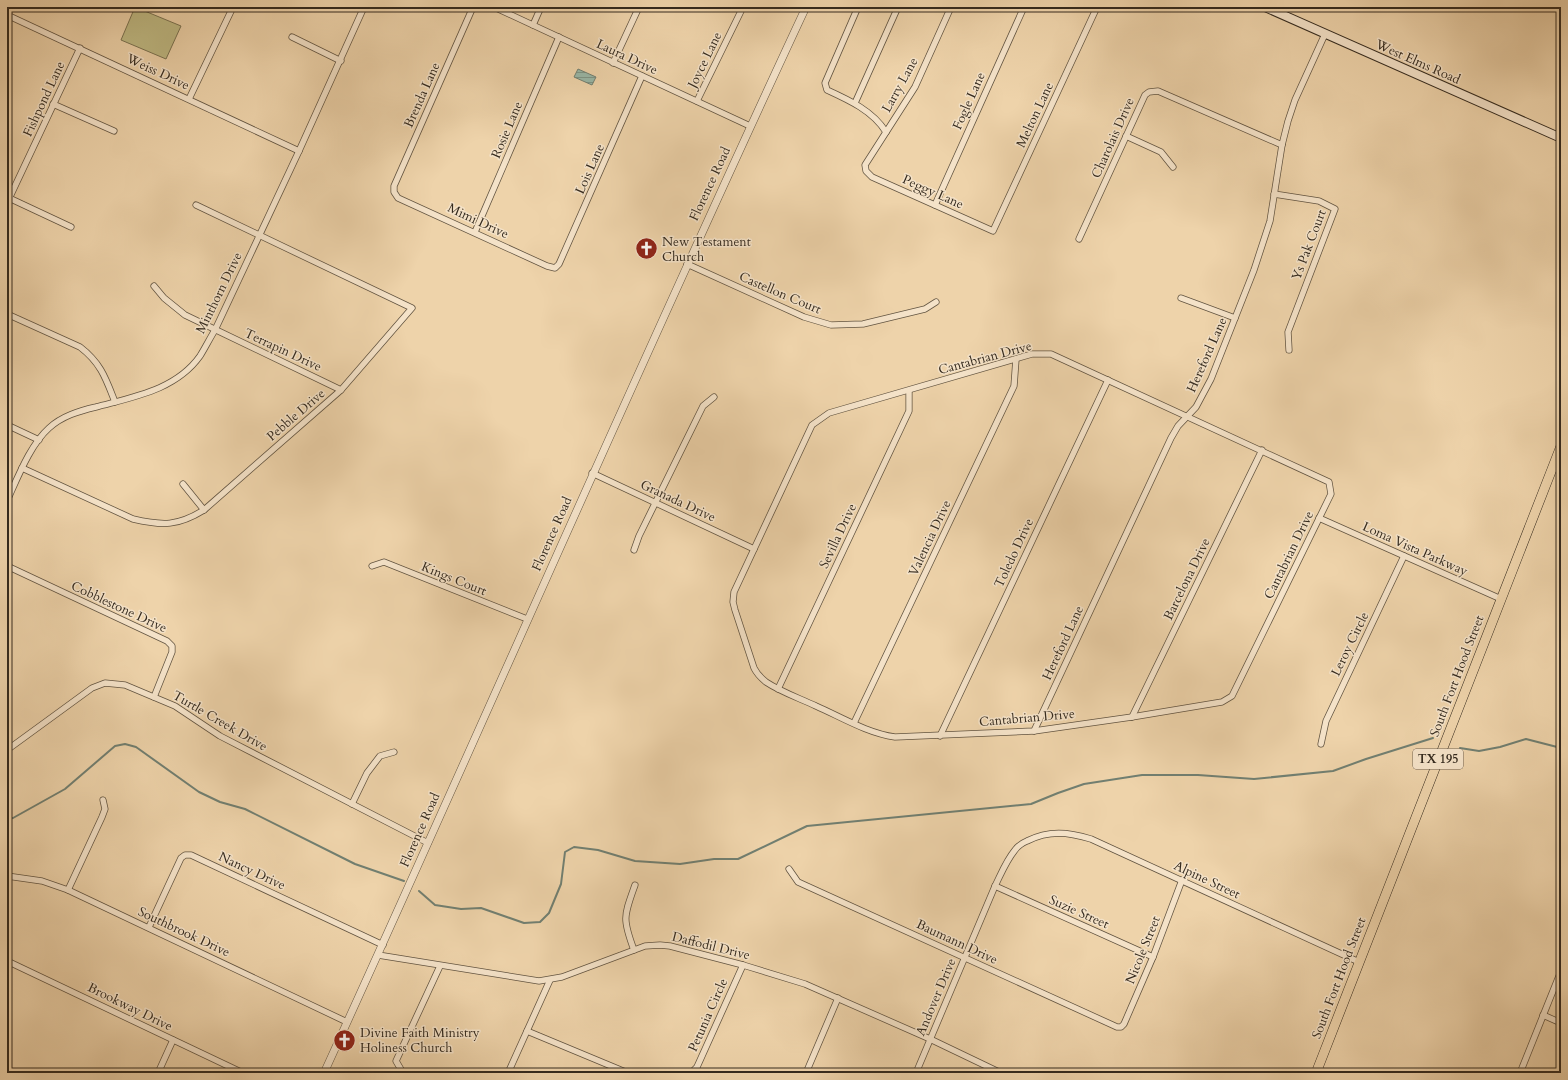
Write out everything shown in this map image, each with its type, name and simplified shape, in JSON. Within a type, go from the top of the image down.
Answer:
[{"type":"highway","name":"South Fort Hood Street","points":[[1316,1073],[1561,446]]},
{"type":"main road","name":"West Elms Road","points":[[1265,7],[1561,138]]},
{"type":"street","points":[[189,99],[233,7]]},
{"type":"street","name":"Minthorn Drive","points":[[7,501],[22,468],[39,440],[49,428],[68,416],[149,393],[164,386],[179,377],[200,357],[300,150],[364,7]]},
{"type":"street","name":"Brenda Lane","points":[[394,192],[394,186],[473,7]]},
{"type":"street","name":"Laura Drive","points":[[494,7],[750,126]]},
{"type":"street","points":[[533,25],[541,7]]},
{"type":"street","points":[[613,62],[639,7]]},
{"type":"street","name":"Joyce Lane","points":[[697,101],[743,7]]},
{"type":"street","name":"Florence Road","points":[[324,1073],[383,945],[592,474],[750,126],[806,7]]},
{"type":"street","points":[[858,7],[825,83],[827,90],[855,103],[881,124],[886,132]]},
{"type":"street","points":[[855,103],[898,7]]},
{"type":"street","name":"Larry Lane","points":[[866,170],[865,165],[915,87],[951,7]]},
{"type":"street","name":"Fogle Lane","points":[[934,204],[1024,7]]},
{"type":"street","name":"Melton Lane","points":[[993,231],[1097,7]]},
{"type":"street","name":"Weiss Drive","points":[[7,15],[300,150]]},
{"type":"street","name":"Hereford Lane","points":[[1034,731],[1171,438],[1186,416],[1196,407],[1211,380],[1270,222],[1282,145],[1288,121],[1325,34]]},
{"type":"street","points":[[292,36],[341,61]]},
{"type":"street","name":"Rosie Lane","points":[[475,232],[559,37]]},
{"type":"street","name":"Fishpond Lane","points":[[8,201],[80,48]]},
{"type":"street","name":"Lois Lane","points":[[554,268],[560,264],[642,76]]},
{"type":"street","name":"Charolais Drive","points":[[1079,239],[1145,95],[1153,90],[1282,145]]},
{"type":"street","points":[[54,104],[114,132]]},
{"type":"street","points":[[1126,136],[1161,152],[1173,167]]},
{"type":"street","name":"Peggy Lane","points":[[866,170],[872,177],[993,231]]},
{"type":"street","name":"Mimi Drive","points":[[394,192],[398,198],[554,268]]},
{"type":"street","name":"Ys Pak Court","points":[[1274,194],[1319,201],[1335,209],[1288,332],[1289,350]]},
{"type":"street","points":[[8,201],[71,227]]},
{"type":"street","points":[[196,206],[259,236]]},
{"type":"street","name":"Pebble Drive","points":[[22,468],[133,519],[151,523],[173,523],[189,519],[204,510],[341,390],[412,308],[259,236]]},
{"type":"street","name":"Castellon Court","points":[[687,264],[804,318],[831,325],[846,326],[863,324],[925,309],[936,302]]},
{"type":"street","name":"Terrapin Drive","points":[[154,286],[164,298],[185,315],[341,390]]},
{"type":"street","points":[[1181,298],[1235,318]]},
{"type":"street","points":[[7,314],[80,347],[90,354],[104,374],[115,402]]},
{"type":"street","name":"Cantabrian Drive","points":[[1032,354],[1051,354],[1186,416],[1329,482],[1331,494],[1232,696],[1222,702],[1034,731],[895,737],[883,736],[778,689],[766,682],[757,674],[734,606],[734,592],[812,425],[829,413],[1016,360],[1032,354]]},
{"type":"street","name":"Valencia Drive","points":[[854,723],[1014,386],[1016,360]]},
{"type":"street","name":"Toledo Drive","points":[[940,736],[1108,380]]},
{"type":"street","name":"Sevilla Drive","points":[[778,689],[909,411],[909,391]]},
{"type":"street","points":[[634,550],[639,536],[703,406],[714,397]]},
{"type":"street","points":[[7,425],[39,440]]},
{"type":"street","name":"Barcelona Drive","points":[[1132,717],[1262,450]]},
{"type":"street","name":"Granada Drive","points":[[592,474],[754,549]]},
{"type":"street","points":[[183,484],[204,510]]},
{"type":"street","name":"Loma Vista Parkway","points":[[1319,518],[1501,599]]},
{"type":"street","name":"Leroy Circle","points":[[1321,744],[1326,721],[1404,556]]},
{"type":"street","name":"Kings Court","points":[[372,566],[384,562],[527,620]]},
{"type":"street","name":"Cobblestone Drive","points":[[7,566],[167,641],[172,646],[172,652],[154,697]]},
{"type":"street","name":"Turtle Creek Drive","points":[[7,750],[92,688],[106,683],[116,683],[125,685],[175,706],[220,736],[428,843]]},
{"type":"street","points":[[352,804],[367,773],[380,756],[394,752]]},
{"type":"street","points":[[68,890],[102,817],[105,809],[103,800]]},
{"type":"street","name":"Alpine Street","points":[[1042,835],[1057,832],[1076,834],[1091,839],[1359,962]]},
{"type":"street","name":"Andover Drive","points":[[916,1073],[995,886],[1008,860],[1018,846],[1042,835]]},
{"type":"street","name":"Nancy Drive","points":[[149,927],[181,858],[185,855],[191,855],[383,945]]},
{"type":"street","name":"Baumann Drive","points":[[789,869],[798,882],[1117,1028],[1121,1027]]},
{"type":"street","name":"Southbrook Drive","points":[[7,876],[42,881],[68,890],[347,1022]]},
{"type":"street","name":"Nicole Street","points":[[1121,1027],[1124,1024],[1153,957],[1182,880]]},
{"type":"street","points":[[634,950],[626,927],[625,919],[635,884]]},
{"type":"street","name":"Suzie Street","points":[[995,886],[1153,957]]},
{"type":"street","name":"Daffodil Drive","points":[[378,955],[539,981],[562,978],[634,950],[653,945],[670,946],[743,965],[806,984],[930,1039],[1001,1073]]},
{"type":"street","name":"Brookway Drive","points":[[7,961],[243,1073]]},
{"type":"street","name":"Petunia Circle","points":[[691,1073],[697,1067],[743,965]]},
{"type":"street","points":[[403,1073],[396,1061],[440,966]]},
{"type":"street","points":[[1520,1073],[1561,971]]},
{"type":"street","points":[[508,1073],[550,980]]},
{"type":"street","points":[[806,1073],[838,998]]},
{"type":"street","points":[[1543,1015],[1561,1023]]},
{"type":"street","points":[[527,1031],[628,1073]]},
{"type":"street","points":[[158,1073],[173,1040]]},
{"type":"shaded area","points":[[135,7],[181,26],[166,59],[121,40]]},
{"type":"shaded area","points":[[578,69],[596,77],[592,85],[574,77]]},
{"type":"waterway","points":[[419,891],[435,905],[461,909],[481,908],[524,923],[540,922],[549,913],[561,884],[565,852],[574,847],[598,850],[635,861],[680,864],[714,859],[738,859],[807,826],[1031,804],[1084,784],[1142,775],[1198,775],[1254,779],[1333,771],[1433,738]]},
{"type":"waterway","points":[[1460,748],[1479,751],[1500,747],[1526,739],[1561,748]]},
{"type":"waterway","points":[[7,819],[13,818],[65,789],[115,746],[125,744],[136,747],[199,792],[220,802],[245,809],[355,864],[404,881]]},
{"type":"place","name":"New Testament Church","points":[[647,249]]},
{"type":"place","name":"Divine Faith Ministry Holiness Church","points":[[344,1040]]}]
